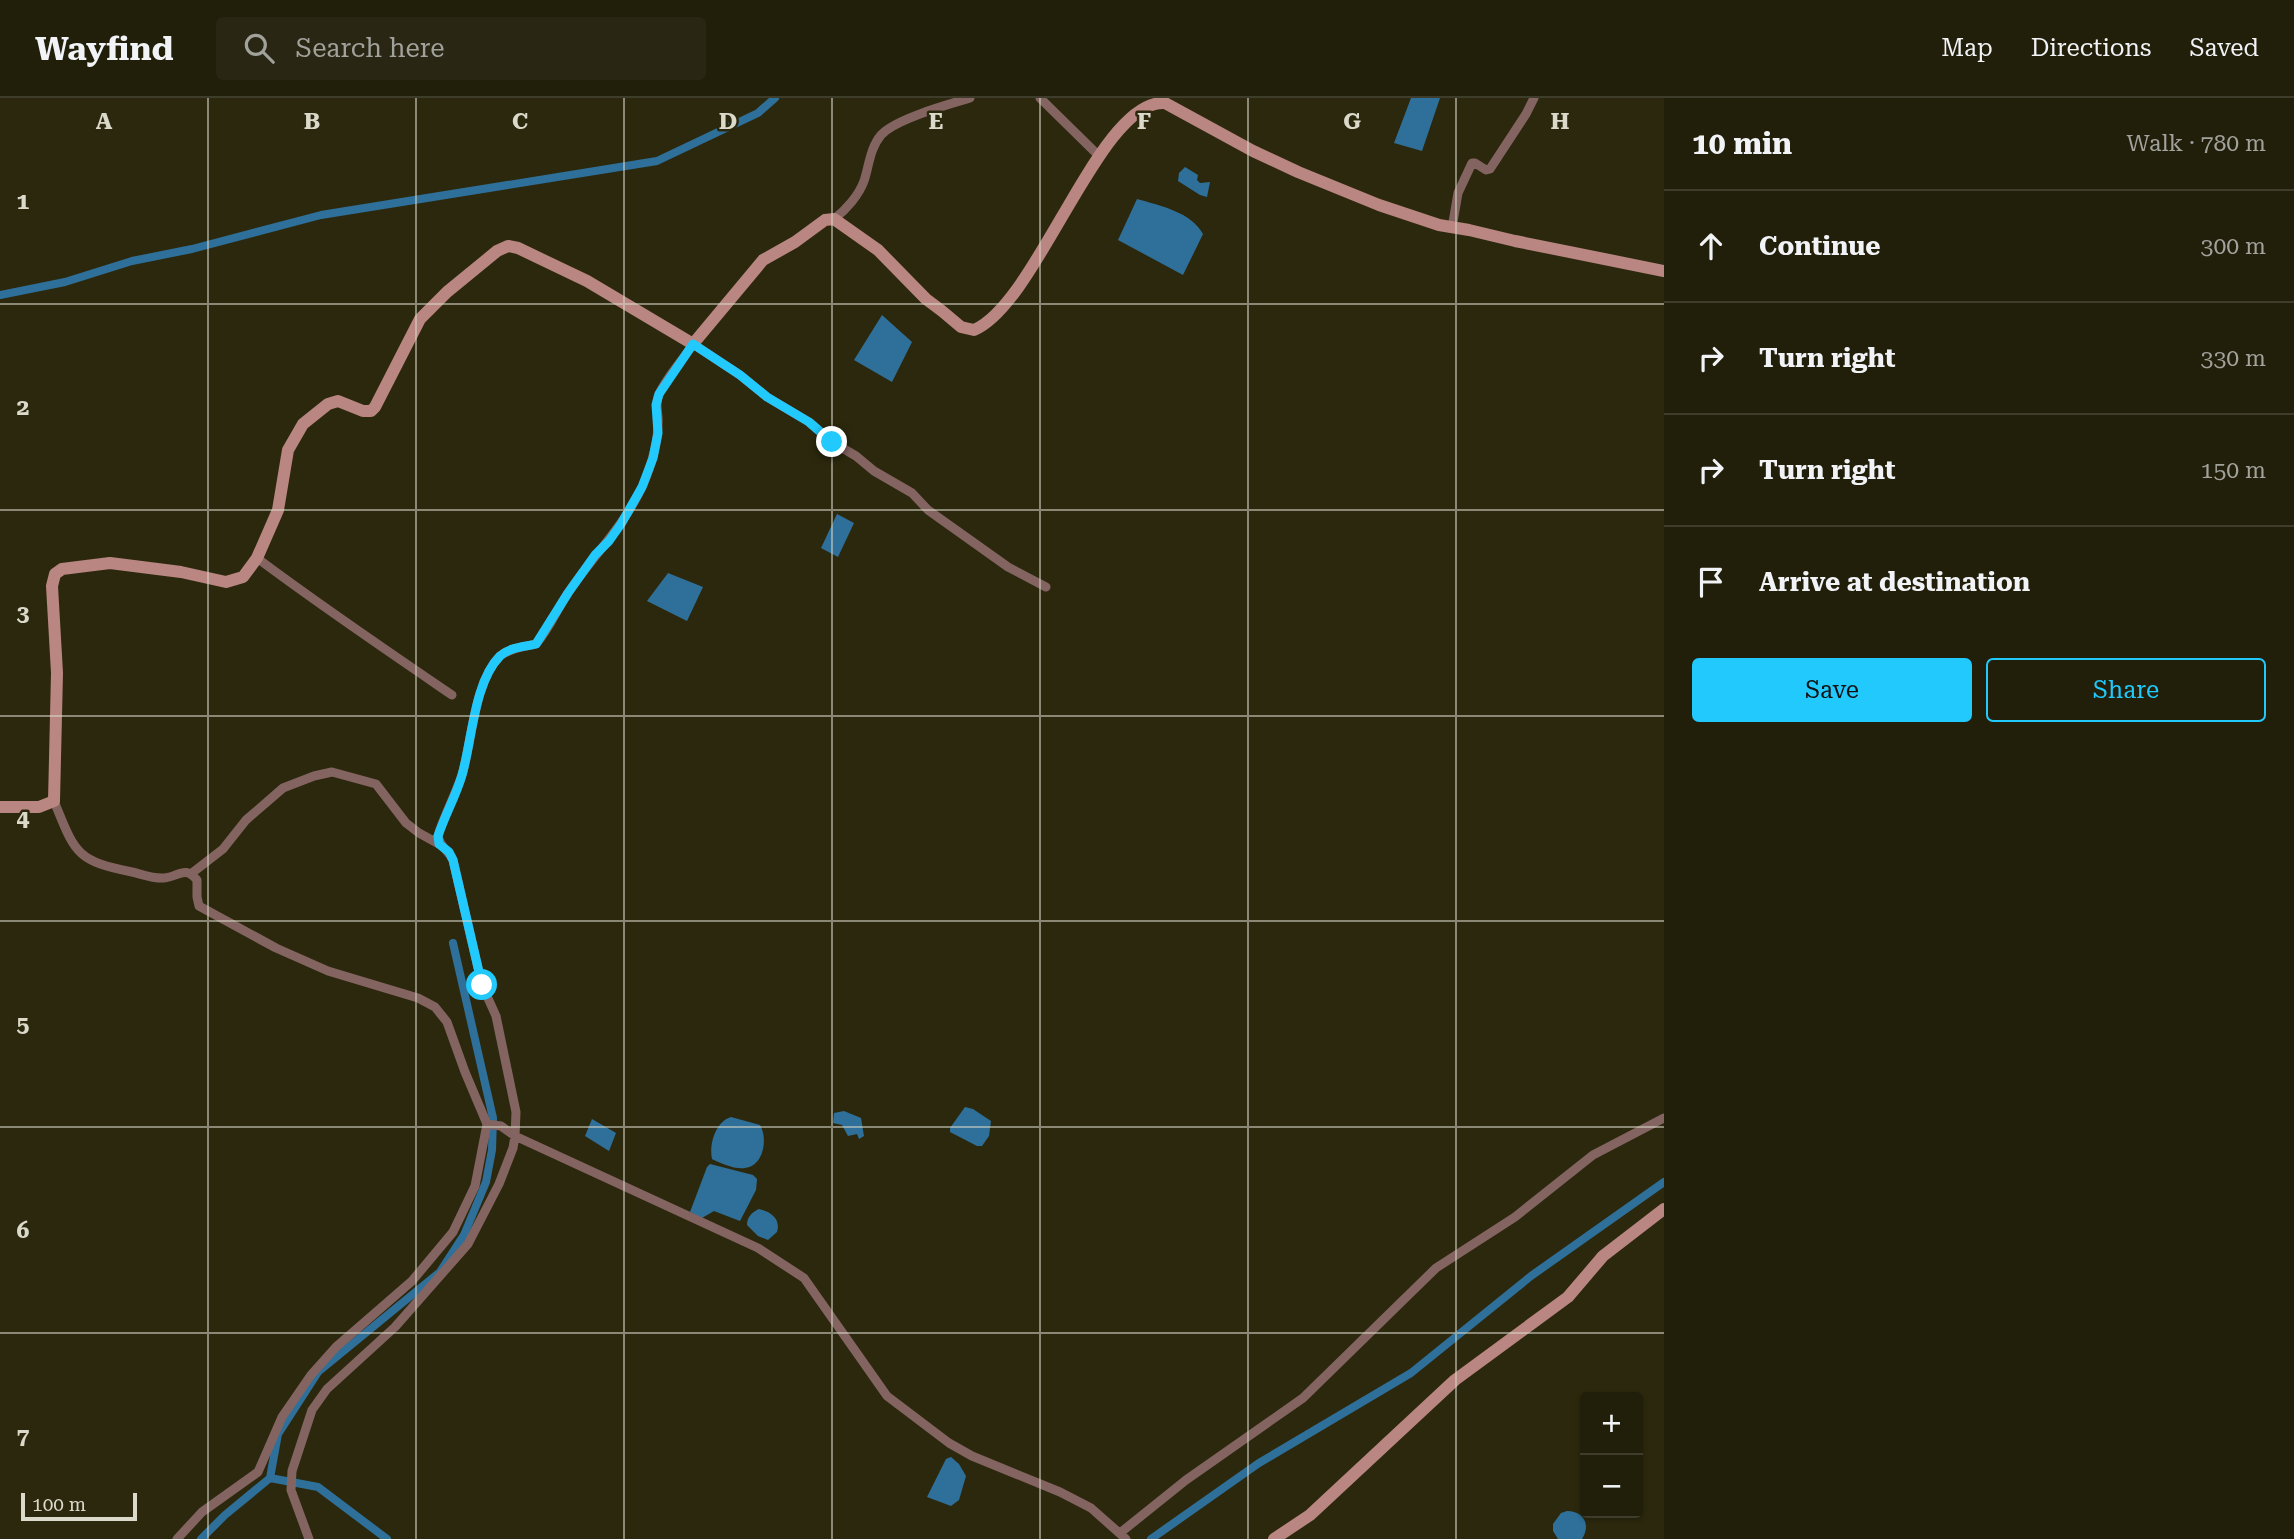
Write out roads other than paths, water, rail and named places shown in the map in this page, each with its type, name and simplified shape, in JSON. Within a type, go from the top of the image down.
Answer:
[{"type":"main road","points":[[0,807],[38,807],[54,801],[57,673],[52,586],[55,574],[62,569],[110,563],[181,572],[226,582],[243,577],[257,558],[278,510],[288,450],[303,424],[328,404],[338,401],[363,411],[370,411],[375,407],[420,319],[447,292],[497,251],[508,246],[518,248],[587,281],[693,344],[763,260],[795,242],[825,220],[834,219],[878,250],[934,305],[961,327],[974,330],[982,327],[1021,286],[1097,154],[1142,106],[1157,102],[1165,103],[1298,172],[1378,205],[1452,228],[1664,271]]},
{"type":"main road","points":[[1274,1539],[1310,1515],[1455,1380],[1568,1297],[1603,1256],[1664,1209]]},
{"type":"street","points":[[834,219],[843,213],[862,187],[870,158],[880,136],[887,130],[934,109],[970,98]]},
{"type":"street","points":[[1040,98],[1097,154]]},
{"type":"street","points":[[1452,228],[1458,193],[1472,163],[1486,170],[1490,169],[1534,98]]},
{"type":"street","points":[[439,844],[441,826],[462,775],[472,719],[493,666],[511,649],[536,644],[568,593],[621,524],[642,487],[653,458],[658,433],[656,405],[659,394],[693,344],[740,375],[767,397],[809,422],[832,442],[856,456],[874,471],[912,493],[928,510],[1008,567],[1046,587]]},
{"type":"street","points":[[257,558],[294,587],[452,695]]},
{"type":"street","points":[[192,873],[223,849],[246,820],[283,788],[332,772],[376,784],[406,823],[439,844],[449,852],[453,860],[482,985],[496,1016],[516,1112],[513,1149],[499,1184],[468,1244],[395,1327],[327,1389],[312,1410],[292,1471],[291,1490],[309,1539]]},
{"type":"street","points":[[54,801],[76,848],[89,861],[164,878],[184,871],[192,873],[197,880],[199,906],[230,924],[328,971],[418,998],[435,1007],[447,1022],[465,1072],[489,1124],[475,1186],[453,1233],[412,1282],[336,1346],[311,1375],[282,1417],[258,1472],[202,1512],[177,1539]]},
{"type":"street","points":[[489,1124],[501,1126],[515,1136],[758,1248],[796,1270],[811,1287],[887,1396],[949,1443],[972,1456],[1060,1492],[1091,1508],[1123,1536],[1186,1480],[1303,1398],[1436,1268],[1515,1217],[1593,1155],[1664,1118]]},
{"type":"water","points":[[1411,98],[1440,98],[1422,151],[1394,143]]},
{"type":"water","points":[[1185,167],[1198,175],[1197,180],[1200,183],[1210,182],[1207,197],[1178,181],[1179,173]]},
{"type":"water","points":[[1137,199],[1183,215],[1198,226],[1203,234],[1183,275],[1118,240]]},
{"type":"water","points":[[882,315],[912,342],[892,382],[854,360]]},
{"type":"water","points":[[837,514],[854,523],[838,557],[821,548]]},
{"type":"water","points":[[668,573],[703,587],[687,621],[647,601]]},
{"type":"water","points":[[965,1107],[991,1121],[989,1136],[982,1146],[950,1132]]},
{"type":"water","points":[[844,1111],[861,1118],[864,1136],[859,1139],[857,1134],[848,1136],[842,1125],[833,1123],[834,1113]]},
{"type":"water","points":[[731,1117],[760,1125],[764,1137],[763,1151],[751,1166],[737,1168],[712,1159],[714,1135],[721,1124]]},
{"type":"water","points":[[592,1119],[616,1133],[609,1151],[585,1136]]},
{"type":"water","points":[[710,1164],[753,1175],[757,1179],[756,1190],[740,1221],[714,1211],[702,1218],[690,1212]]},
{"type":"water","points":[[759,1209],[771,1214],[778,1223],[777,1232],[768,1240],[758,1236],[747,1225],[750,1215]]},
{"type":"water","points":[[951,1457],[966,1476],[959,1500],[951,1506],[927,1497],[946,1459]]},
{"type":"water","points":[[1561,1513],[1578,1513],[1580,1518],[1583,1518],[1586,1529],[1582,1539],[1558,1539],[1553,1531],[1553,1524]]},
{"type":"waterway","points":[[0,295],[65,282],[132,261],[192,249],[321,215],[657,161],[758,113],[775,98]]},
{"type":"waterway","points":[[201,1539],[270,1478],[278,1434],[318,1372],[440,1272],[464,1235],[486,1182],[492,1150],[493,1118],[453,943]]},
{"type":"waterway","points":[[1151,1539],[1259,1463],[1411,1373],[1531,1276],[1664,1182]]},
{"type":"waterway","points":[[270,1478],[318,1487],[387,1539]]}]
